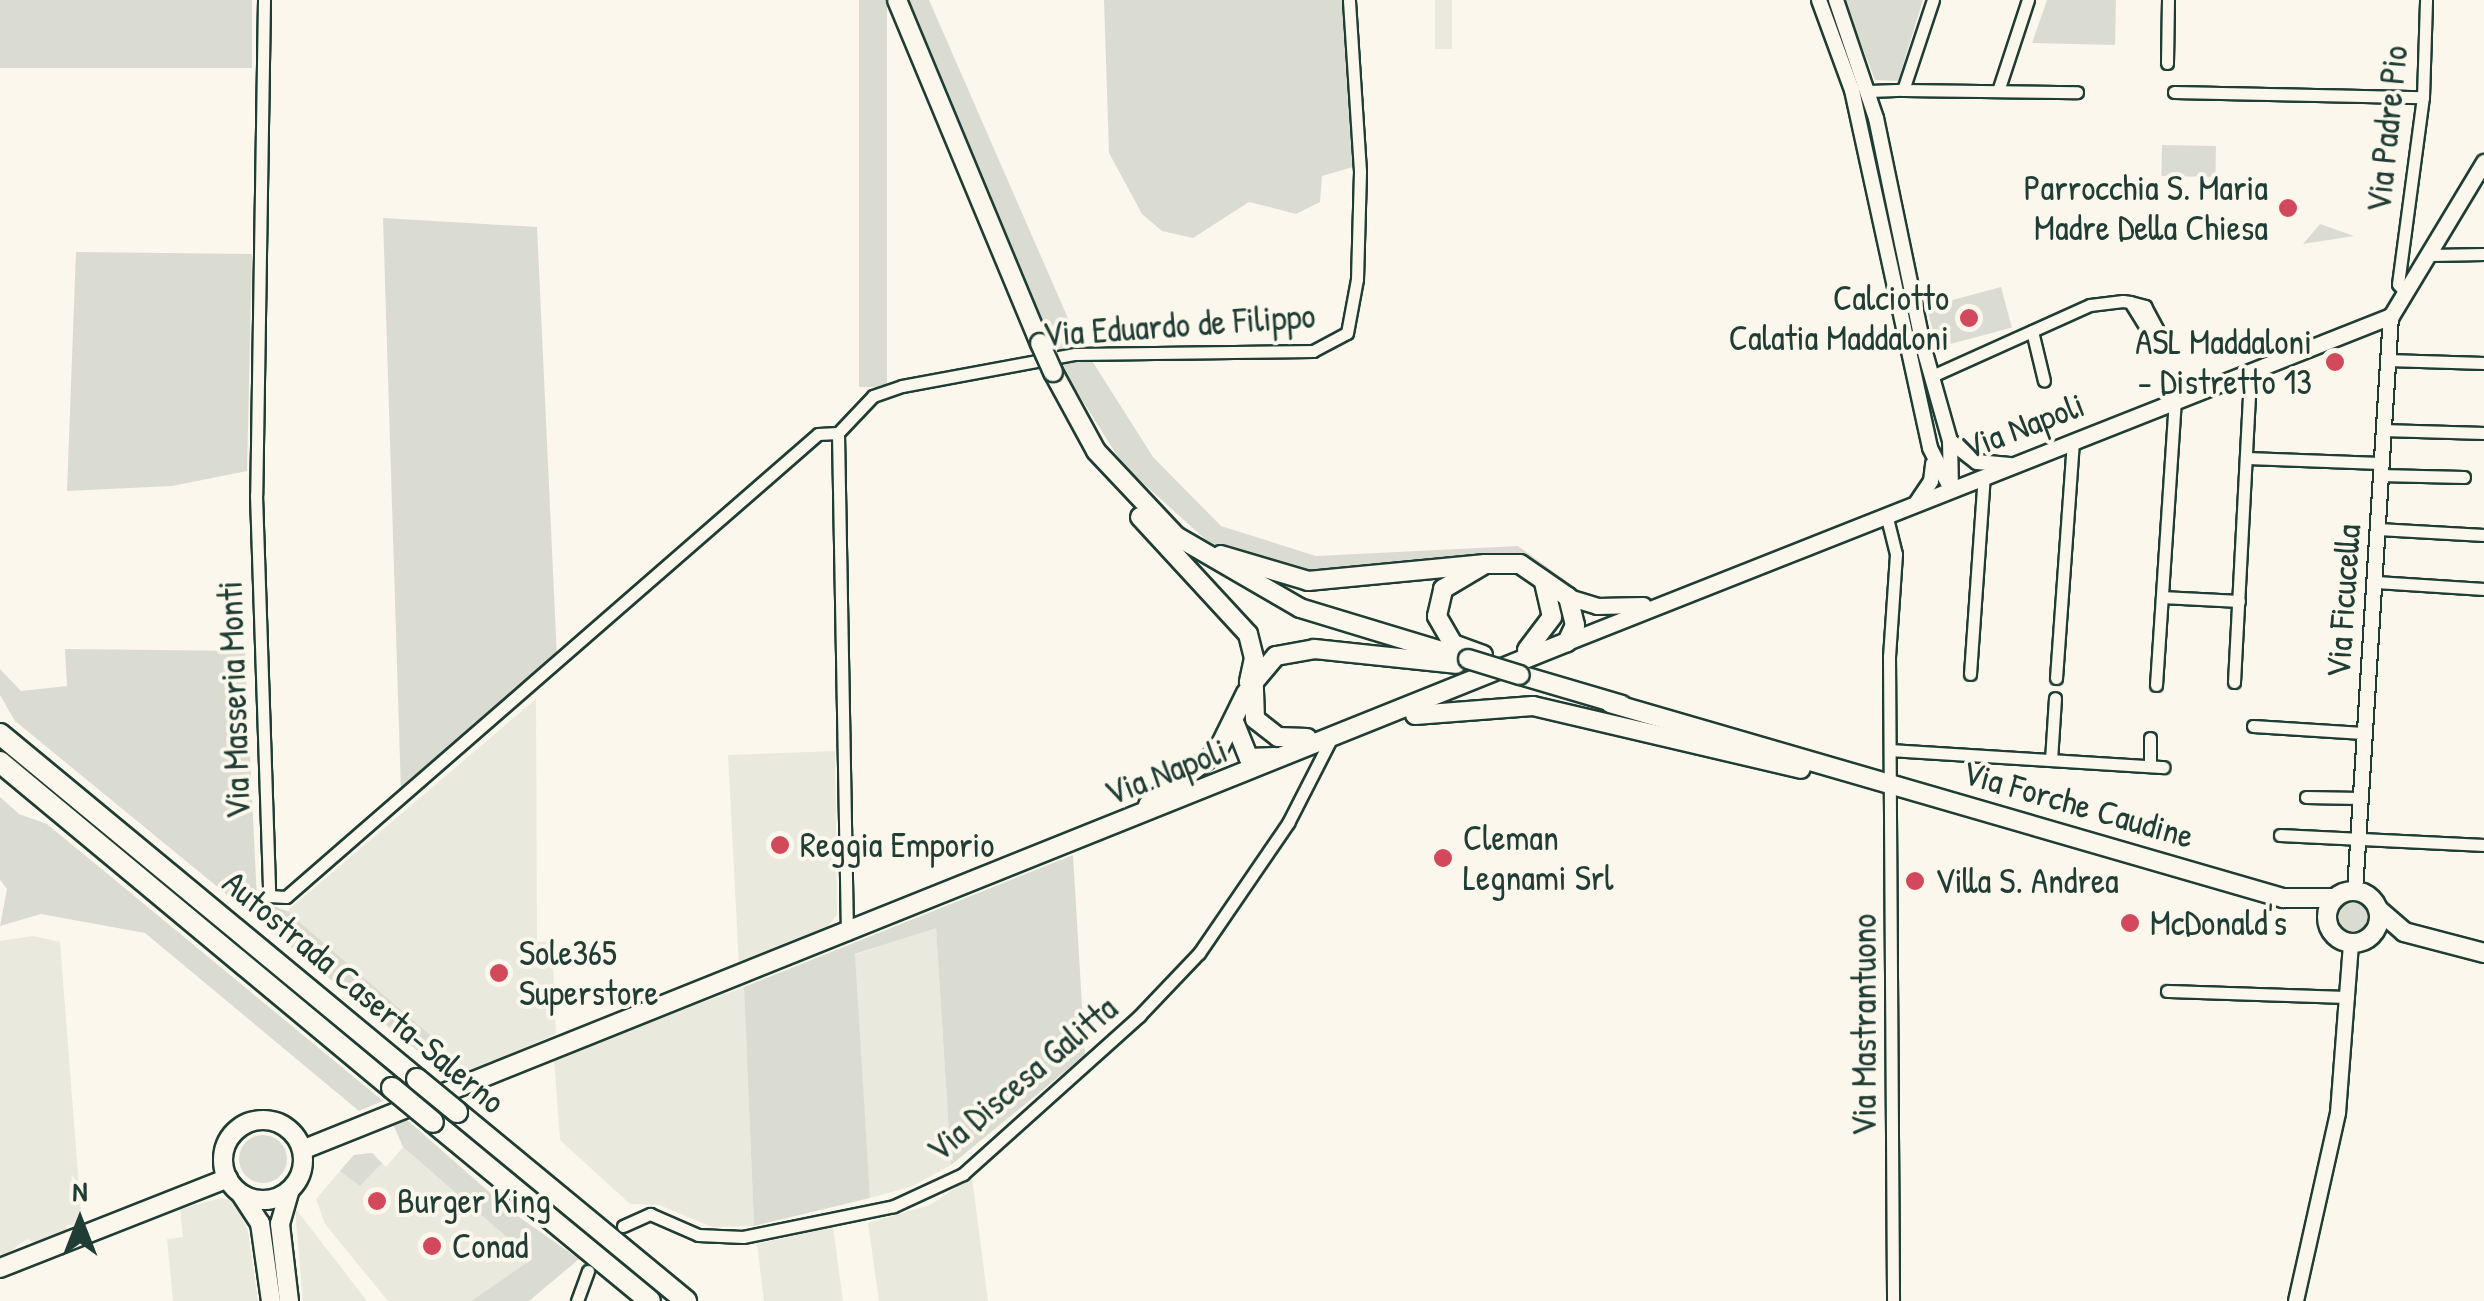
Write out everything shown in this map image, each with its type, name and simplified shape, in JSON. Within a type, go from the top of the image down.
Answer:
[{"type":"highway","name":"Autostrada Caserta-Salerno","points":[[0,734],[686,1301]]},
{"type":"highway","name":"Autostrada Caserta-Salerno","points":[[0,762],[650,1301]]},
{"type":"main road","points":[[897,0],[1052,372],[1108,467],[1126,488],[1176,536],[1252,586],[1328,618],[1469,659]]},
{"type":"main road","points":[[2390,316],[2484,162]]},
{"type":"main road","name":"Via Napoli","points":[[1094,835],[1385,719],[1656,604],[2390,316]]},
{"type":"main road","points":[[1108,467],[1114,487],[1248,634],[1254,658],[1236,724],[1196,772],[1148,805]]},
{"type":"main road","points":[[1126,488],[1205,547],[1278,576],[1339,581],[1485,564],[1520,564],[1568,597],[1596,606],[1656,604]]},
{"type":"main road","points":[[1469,659],[1453,644],[1438,616],[1443,588],[1485,564]]},
{"type":"main road","points":[[1544,581],[1552,617],[1568,642]]},
{"type":"main road","points":[[1568,597],[1575,626],[1568,642]]},
{"type":"main road","points":[[1527,650],[1552,617]]},
{"type":"main road","name":"Via Napoli","points":[[1094,835],[1148,805],[1308,738],[1527,650],[1568,642]]},
{"type":"main road","points":[[1308,738],[1278,737],[1255,719],[1254,682],[1276,656],[1314,650],[1469,659]]},
{"type":"main road","name":"Via Forche Caudine","points":[[1469,659],[2283,898],[2328,926]]},
{"type":"main road","points":[[1385,719],[1494,704],[1534,706],[1828,776],[1887,782]]},
{"type":"main road","points":[[1236,724],[1245,753],[1255,760],[1358,730]]},
{"type":"main road","points":[[302,1150],[1094,835]]},
{"type":"main road","points":[[2417,936],[2357,943],[2328,926],[2335,898],[2354,891],[2417,936],[2484,953]]},
{"type":"main road","name":"Via Forche Caudine","points":[[2283,898],[2335,898]]},
{"type":"main road","points":[[2357,943],[2375,932],[2378,910]]},
{"type":"main road","points":[[271,1301],[260,1223],[228,1178],[228,1142],[249,1123],[286,1127],[302,1150],[303,1167],[290,1190],[280,1224],[289,1301]]},
{"type":"main road","points":[[0,1268],[228,1178]]},
{"type":"main road","points":[[241,1193],[266,1200],[290,1190]]},
{"type":"street","name":"Via Masseria Monti","points":[[264,0],[256,495],[269,896],[286,897],[818,434],[838,434]]},
{"type":"street","name":"Via Eduardo de Filippo","points":[[838,434],[873,396],[902,386],[1075,354],[1313,351],[1347,333],[1357,279],[1360,171],[1348,0]]},
{"type":"street","points":[[1819,0],[1882,190],[1950,441],[1951,489]]},
{"type":"street","points":[[1836,0],[1869,92],[1882,190],[1930,448],[1931,481],[1917,502]]},
{"type":"street","points":[[1903,90],[1933,0]]},
{"type":"street","points":[[1998,91],[2028,0]]},
{"type":"street","points":[[2167,63],[2168,0]]},
{"type":"street","name":"Via Padre Pio","points":[[2406,293],[2398,284],[2423,96],[2426,0]]},
{"type":"street","points":[[1869,92],[2077,92]]},
{"type":"street","points":[[2174,92],[2423,96]]},
{"type":"street","name":"Via Padre Pio","points":[[2400,264],[2484,254]]},
{"type":"street","points":[[1932,376],[2090,305],[2130,302]]},
{"type":"street","name":"Via Ficucella","points":[[2354,891],[2390,316]]},
{"type":"street","points":[[2032,331],[2044,381]]},
{"type":"street","points":[[2387,360],[2484,363]]},
{"type":"street","points":[[2234,682],[2250,372]]},
{"type":"street","points":[[2156,686],[2176,401]]},
{"type":"street","points":[[2382,430],[2484,433]]},
{"type":"street","points":[[838,434],[848,934]]},
{"type":"street","points":[[1950,441],[1984,465],[2011,465]]},
{"type":"street","points":[[2056,678],[2072,441]]},
{"type":"street","points":[[1930,448],[1951,489]]},
{"type":"street","points":[[2247,458],[2464,477]]},
{"type":"street","points":[[1970,674],[1984,476]]},
{"type":"street","name":"Via Mastrantuono","points":[[1886,514],[1896,554],[1887,782],[1893,1301]]},
{"type":"street","points":[[2378,529],[2484,535]]},
{"type":"street","points":[[2376,582],[2484,589]]},
{"type":"street","points":[[2162,597],[2239,601]]},
{"type":"street","points":[[2051,760],[2055,698]]},
{"type":"street","points":[[2254,726],[2364,732]]},
{"type":"street","points":[[2150,738],[2150,766]]},
{"type":"street","name":"Via Discesa Galitta","points":[[622,1226],[650,1214],[698,1235],[743,1237],[894,1206],[963,1174],[1140,1016],[1198,953],[1288,823],[1330,741]]},
{"type":"street","points":[[1891,750],[2164,767]]},
{"type":"street","points":[[2306,796],[2359,798]]},
{"type":"street","points":[[2280,835],[2484,848]]},
{"type":"street","points":[[2296,1301],[2338,1114],[2357,943]]},
{"type":"street","points":[[2167,990],[2348,997]]},
{"type":"street","points":[[577,1301],[588,1271]]},
{"type":"shaded area","points":[[0,0],[252,0],[252,68],[0,68]]},
{"type":"shaded area","points":[[859,0],[887,0],[887,387],[859,387]]},
{"type":"shaded area","points":[[905,0],[929,0],[1081,348],[1054,353]]},
{"type":"shaded area","points":[[1104,0],[1342,0],[1353,167],[1322,176],[1320,202],[1296,214],[1249,202],[1193,238],[1162,231],[1142,214],[1109,153]]},
{"type":"shaded area","points":[[1435,0],[1452,0],[1452,49],[1435,49]]},
{"type":"shaded area","points":[[1844,0],[1923,0],[1898,81],[1875,80]]},
{"type":"shaded area","points":[[2047,0],[2116,0],[2115,45],[2032,43]]},
{"type":"shaded area","points":[[2162,145],[2216,146],[2215,177],[2161,176]]},
{"type":"shaded area","points":[[383,218],[537,227],[557,658],[401,792]]},
{"type":"shaded area","points":[[2320,224],[2354,236],[2303,244]]},
{"type":"shaded area","points":[[76,252],[252,254],[247,471],[172,486],[67,491]]},
{"type":"shaded area","name":"Calciotto Calatia Maddaloni","points":[[2001,287],[2012,328],[1937,347],[1927,307]]},
{"type":"shaded area","points":[[1089,356],[1153,457],[1221,526],[1316,556],[1518,546],[1580,591],[1608,599],[1590,601],[1532,562],[1498,555],[1367,574],[1304,575],[1243,560],[1206,540],[1123,465],[1057,360]]},
{"type":"shaded area","points":[[65,649],[245,651],[257,900],[287,911],[430,1035],[452,1079],[15,721],[0,695],[0,669],[21,691],[67,686]]},
{"type":"shaded area","points":[[536,699],[537,942],[552,941],[556,1034],[452,1079],[430,1035],[287,911]]},
{"type":"shaded area","points":[[835,751],[837,915],[821,934],[739,966],[728,755]]},
{"type":"shaded area","points":[[0,797],[19,814],[47,824],[383,1101],[359,1111],[145,933],[41,914],[0,926],[7,889],[0,880]]},
{"type":"shaded area","points":[[1073,855],[1085,1055],[951,1165],[936,928],[855,954],[870,1198],[754,1226],[744,987]]},
{"type":"shaded area","points":[[2353,897],[2368,903],[2374,918],[2368,933],[2353,939],[2338,933],[2332,918],[2338,903]]},
{"type":"shaded area","points":[[936,927],[951,1165],[913,1186],[870,1198],[854,955]]},
{"type":"shaded area","points":[[33,936],[60,942],[82,1226],[67,1225],[66,1232],[36,1244],[27,1239],[5,1255],[0,1254],[0,941]]},
{"type":"shaded area","points":[[744,987],[754,1226],[712,1227],[659,1205],[630,1204],[560,1140],[554,1058]]},
{"type":"shaded area","points":[[406,1119],[512,1212],[579,1259],[529,1301],[471,1301],[532,1259],[403,1147],[393,1124]]},
{"type":"shaded area","points":[[263,1135],[280,1142],[287,1159],[280,1176],[263,1183],[246,1176],[239,1159],[246,1142]]},
{"type":"shaded area","points":[[403,1147],[532,1259],[471,1301],[388,1301],[325,1224],[316,1199],[354,1155],[372,1153],[386,1167]]},
{"type":"shaded area","points":[[372,1153],[382,1163],[360,1186],[340,1171],[354,1155]]},
{"type":"shaded area","points":[[972,1177],[988,1301],[879,1301],[868,1223],[930,1205]]},
{"type":"shaded area","points":[[221,1198],[235,1202],[248,1231],[258,1301],[173,1301],[167,1239],[183,1237],[180,1209]]},
{"type":"shaded area","points":[[295,1208],[367,1301],[303,1301]]},
{"type":"shaded area","points":[[833,1227],[843,1301],[764,1301],[757,1244]]},
{"type":"place","name":"Parrocchia S. Maria Madre Della Chiesa","points":[[2288,208]]},
{"type":"place","name":"Calciotto Calatia Maddaloni","points":[[1969,318]]},
{"type":"place","name":"ASL Maddaloni - Distretto 13","points":[[2335,362]]},
{"type":"place","name":"Reggia Emporio","points":[[780,845]]},
{"type":"place","name":"Cleman Legnami Srl","points":[[1443,858]]},
{"type":"place","name":"Villa S. Andrea","points":[[1915,881]]},
{"type":"place","name":"McDonald's","points":[[2130,923]]},
{"type":"place","name":"Sole365 Superstore","points":[[499,973]]},
{"type":"place","name":"Burger King","points":[[377,1201]]},
{"type":"place","name":"Conad","points":[[432,1246]]}]
